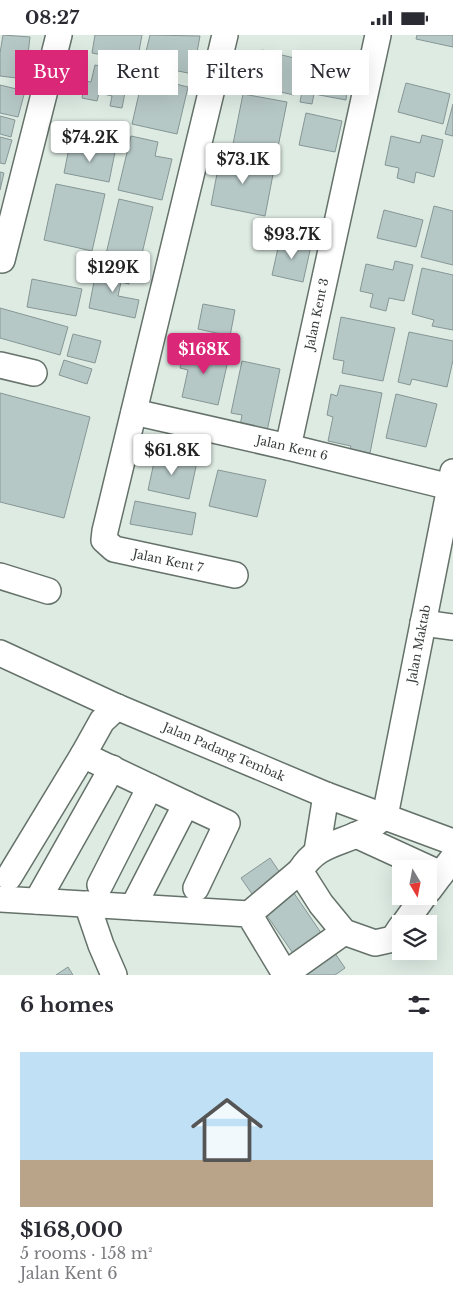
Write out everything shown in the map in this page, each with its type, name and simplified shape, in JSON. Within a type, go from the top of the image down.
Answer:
[{"type":"street","points":[[2,260],[60,35]]},
{"type":"street","points":[[134,412],[225,35]]},
{"type":"street","name":"Jalan Kent 3","points":[[288,447],[378,35]]},
{"type":"street","points":[[0,365],[34,373]]},
{"type":"street","name":"Jalan Kent 6","points":[[134,412],[288,447],[451,480]]},
{"type":"street","name":"Jalan Kent 7","points":[[134,412],[104,541],[114,549],[235,575]]},
{"type":"street","name":"Jalan Maktab","points":[[385,816],[423,623],[442,579],[451,480]]},
{"type":"street","points":[[0,576],[48,591]]},
{"type":"street","points":[[423,623],[453,627]]},
{"type":"street","name":"Jalan Padang Tembak","points":[[0,653],[118,707],[326,795],[453,842]]},
{"type":"street","points":[[118,707],[102,721],[4,888],[37,901],[93,894],[133,907],[249,914],[300,871],[317,851],[365,831],[385,816]]},
{"type":"street","points":[[83,755],[227,823],[196,888]]},
{"type":"street","points":[[37,901],[112,768]]},
{"type":"street","points":[[114,975],[101,945],[93,894],[150,787]]},
{"type":"street","points":[[317,851],[326,795]]},
{"type":"street","points":[[133,907],[186,804]]},
{"type":"street","points":[[356,835],[441,874]]},
{"type":"street","points":[[300,871],[321,903],[344,932],[374,943],[392,934]]},
{"type":"street","points":[[249,914],[284,975],[344,932]]},
{"type":"building","points":[[3,35],[30,37],[28,50],[15,50],[15,78],[0,76],[0,53]]},
{"type":"building","points":[[95,35],[142,35],[139,50],[98,50],[98,54],[92,53]]},
{"type":"building","points":[[150,35],[200,36],[197,50],[188,50],[188,73],[178,71],[178,50],[146,50]]},
{"type":"building","points":[[417,35],[453,35],[453,47],[416,39]]},
{"type":"building","points":[[282,55],[292,58],[292,95],[282,92]]},
{"type":"building","points":[[95,65],[98,66],[97,101],[82,98],[83,95],[88,95],[88,82],[91,82]]},
{"type":"building","points":[[406,83],[450,94],[443,124],[398,112]]},
{"type":"building","points":[[0,85],[15,89],[15,95],[24,95],[18,117],[0,113]]},
{"type":"building","points":[[178,85],[188,87],[177,134],[132,124],[139,95],[178,95]]},
{"type":"building","points":[[108,95],[125,95],[122,108],[110,106],[112,96]]},
{"type":"building","points":[[243,95],[287,102],[276,157],[232,149]]},
{"type":"building","points":[[301,95],[314,95],[312,104],[300,102]]},
{"type":"building","points":[[319,95],[347,95],[346,100]]},
{"type":"building","points":[[453,104],[453,136],[445,134]]},
{"type":"building","points":[[306,113],[342,121],[335,152],[299,145]]},
{"type":"building","points":[[0,116],[15,120],[11,137],[0,134]]},
{"type":"building","points":[[422,135],[443,140],[434,177],[416,172],[414,183],[397,178],[399,168],[385,165],[391,136],[420,143]]},
{"type":"building","points":[[131,136],[158,142],[155,156],[172,159],[162,200],[118,190]]},
{"type":"building","points":[[0,137],[12,140],[5,164],[0,163]]},
{"type":"building","points":[[70,143],[115,152],[109,182],[64,173]]},
{"type":"building","points":[[221,153],[275,164],[265,216],[211,205]]},
{"type":"building","points":[[0,172],[4,173],[0,190]]},
{"type":"building","points":[[56,184],[105,194],[92,251],[44,240]]},
{"type":"building","points":[[119,199],[153,207],[140,262],[106,254]]},
{"type":"building","points":[[434,206],[453,211],[453,265],[421,257]]},
{"type":"building","points":[[384,210],[423,220],[416,247],[377,238]]},
{"type":"building","points":[[280,239],[311,246],[303,282],[272,275]]},
{"type":"building","points":[[395,261],[413,265],[404,301],[389,298],[386,311],[370,307],[373,294],[360,291],[366,264],[393,270]]},
{"type":"building","points":[[112,264],[132,269],[129,284],[121,282],[118,296],[139,300],[135,318],[89,308],[95,276],[108,279]]},
{"type":"building","points":[[422,268],[453,275],[453,330],[432,326],[434,320],[412,314]]},
{"type":"building","points":[[32,279],[82,289],[76,316],[27,307]]},
{"type":"building","points":[[203,304],[235,310],[230,336],[198,329]]},
{"type":"building","points":[[0,308],[68,327],[60,355],[0,338]]},
{"type":"building","points":[[341,317],[395,328],[383,381],[342,373],[344,361],[333,359]]},
{"type":"building","points":[[409,332],[453,341],[453,360],[447,387],[412,379],[410,385],[398,382]]},
{"type":"building","points":[[73,334],[101,341],[95,363],[67,356]]},
{"type":"building","points":[[185,347],[229,356],[218,405],[182,397],[188,370],[180,368]]},
{"type":"building","points":[[64,360],[92,369],[87,384],[59,375]]},
{"type":"building","points":[[242,361],[280,369],[266,436],[239,431],[242,415],[231,413]]},
{"type":"building","points":[[340,385],[382,393],[370,453],[350,449],[351,446],[328,441],[333,417],[327,415],[331,394],[337,396]]},
{"type":"building","points":[[0,393],[90,417],[64,518],[0,502]]},
{"type":"building","points":[[396,394],[437,404],[426,447],[386,438]]},
{"type":"building","points":[[156,453],[197,462],[189,499],[148,490]]},
{"type":"building","points":[[218,470],[266,480],[257,517],[209,506]]},
{"type":"building","points":[[135,501],[196,513],[192,535],[130,524]]},
{"type":"building","points":[[270,858],[345,968],[335,975],[308,975],[241,878]]},
{"type":"building","points":[[68,967],[73,975],[56,975]]}]
